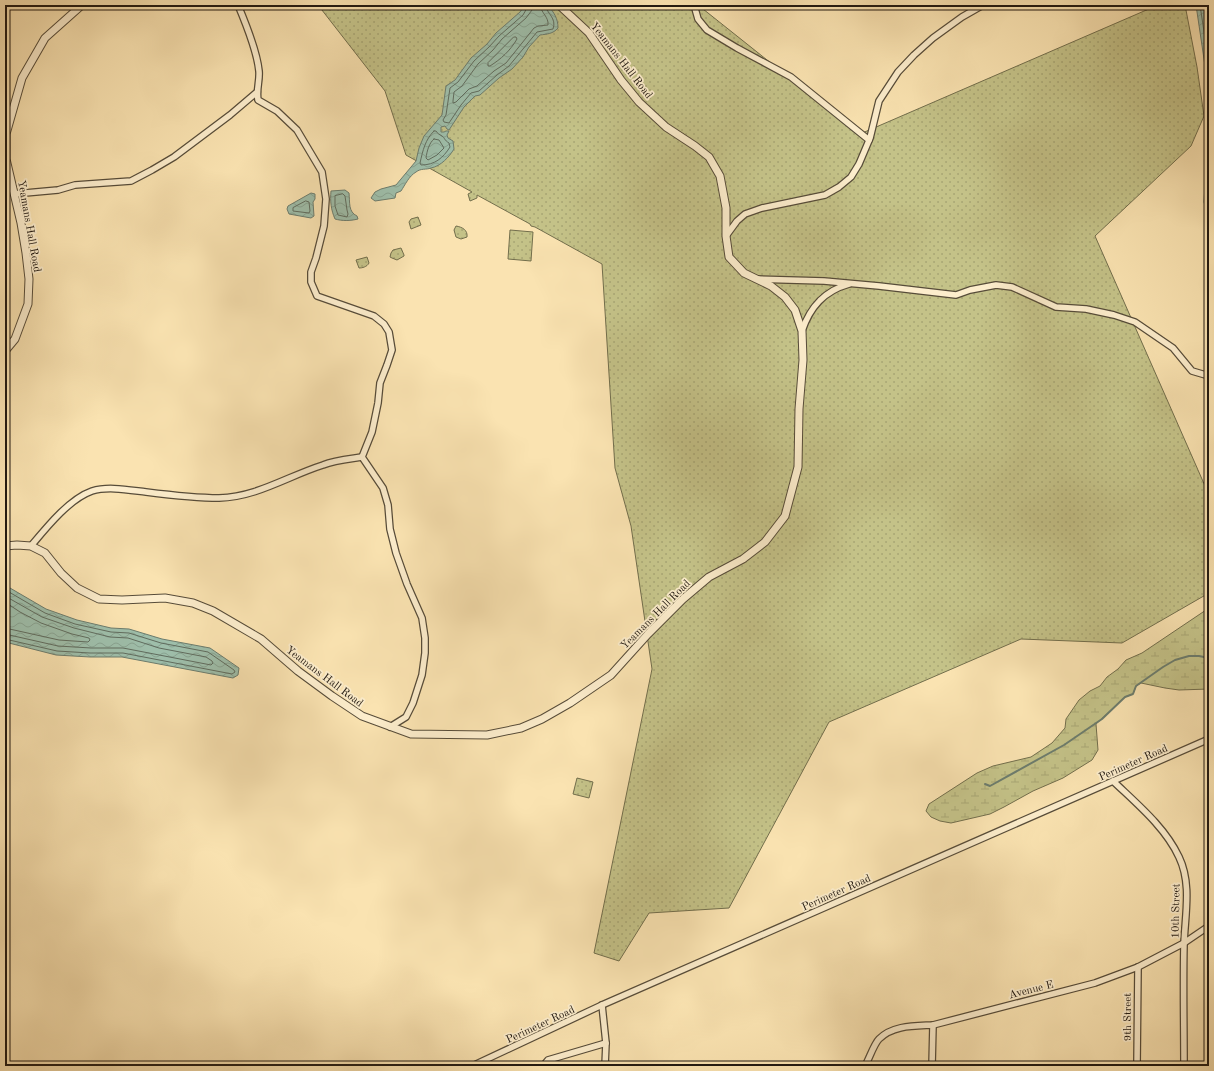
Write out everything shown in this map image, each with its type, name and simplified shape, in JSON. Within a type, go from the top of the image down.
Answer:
[{"type":"street","name":"Yeamans Hall Road","points":[[5,351],[15,339],[28,304],[29,279],[26,253],[6,159],[6,134],[22,78],[45,38],[82,5]]},
{"type":"street","points":[[238,5],[254,48],[259,72],[257,92],[258,100],[277,112],[297,130],[322,172],[326,198],[324,226],[316,258],[310,272],[311,282],[317,296],[374,316],[384,324],[389,332],[392,350],[388,366],[380,383],[378,403],[372,432],[362,457]]},
{"type":"street","name":"Yeamans Hall Road","points":[[31,546],[45,553],[61,573],[77,588],[99,599],[122,600],[165,598],[193,603],[213,611],[261,639],[298,671],[362,716],[411,734],[487,735],[521,728],[542,718],[570,703],[611,675],[648,634],[683,599],[709,577],[743,559],[766,542],[785,516],[798,467],[799,409],[803,360],[802,331],[796,310],[785,297],[771,286],[744,273],[729,257],[726,236],[726,208],[720,176],[709,157],[695,146],[666,128],[638,102],[621,80],[589,32],[559,5]]},
{"type":"street","points":[[694,5],[698,19],[707,30],[736,48],[790,77],[869,140]]},
{"type":"street","points":[[726,236],[737,220],[746,214],[762,208],[825,195],[839,187],[851,177],[860,164],[869,140],[879,101],[898,72],[933,38],[962,17],[983,5]]},
{"type":"street","points":[[14,194],[58,190],[75,185],[131,181],[174,157],[230,115],[257,92]]},
{"type":"street","points":[[755,279],[852,283],[956,295],[970,290],[996,285],[1012,287],[1056,307],[1086,309],[1114,315],[1135,322],[1173,348],[1192,371],[1209,376]]},
{"type":"street","points":[[802,331],[806,318],[814,306],[822,298],[844,285],[852,283]]},
{"type":"street","points":[[5,546],[31,546],[63,510],[82,496],[92,491],[107,489],[183,496],[219,498],[231,497],[270,486],[324,464],[362,457]]},
{"type":"street","points":[[362,457],[383,488],[388,505],[390,529],[396,553],[407,584],[422,618],[425,638],[425,653],[422,675],[413,703],[406,717],[390,727]]},
{"type":"street","name":"Perimeter Road","points":[[472,1066],[602,1006],[1209,740]]},
{"type":"street","name":"10th Street","points":[[1113,781],[1160,828],[1178,856],[1183,869],[1187,903],[1184,943],[1184,1066]]},
{"type":"street","name":"Avenue E","points":[[865,1066],[879,1039],[891,1030],[907,1026],[933,1025],[1094,983],[1138,967],[1184,943],[1209,926]]},
{"type":"street","name":"9th Street","points":[[1137,1066],[1138,967]]},
{"type":"street","points":[[602,1006],[606,1043],[605,1066]]},
{"type":"street","points":[[932,1066],[933,1025]]},
{"type":"street","points":[[543,1066],[548,1060],[606,1043]]},
{"type":"green space","points":[[318,5],[698,5],[860,134],[1158,5],[1185,5],[1197,67],[1204,116],[1191,146],[1095,236],[1209,495],[1209,593],[1122,643],[1021,639],[829,722],[729,908],[649,913],[619,961],[594,953],[652,669],[631,526],[615,468],[602,264],[477,195],[477,198],[470,201],[468,194],[472,192],[406,155],[385,91]]},
{"type":"green space","points":[[418,217],[421,225],[411,229],[409,222],[411,219]]},
{"type":"green space","points":[[456,226],[467,232],[467,237],[461,239],[456,237],[454,230]]},
{"type":"green space","points":[[510,230],[533,232],[531,261],[508,259]]},
{"type":"green space","points":[[401,248],[404,256],[397,260],[390,257],[393,250]]},
{"type":"green space","points":[[367,257],[369,263],[364,267],[359,268],[356,260]]},
{"type":"green space","points":[[1209,608],[1209,689],[1179,690],[1141,683],[1136,686],[1133,694],[1125,697],[1096,724],[1098,750],[1092,760],[1063,778],[1033,791],[990,814],[951,823],[940,821],[931,817],[926,811],[929,804],[977,773],[993,766],[1031,757],[1052,743],[1065,728],[1066,719],[1079,700],[1090,691],[1100,686],[1107,677],[1118,669],[1126,660],[1142,653]]},
{"type":"green space","points":[[577,778],[593,782],[589,798],[573,794]]},
{"type":"water","points":[[525,5],[548,5],[555,16],[558,28],[552,33],[540,35],[512,69],[499,78],[480,95],[475,96],[464,107],[449,130],[445,126],[441,127],[441,132],[449,131],[447,135],[448,138],[453,141],[454,149],[444,161],[435,167],[420,170],[411,176],[401,191],[396,193],[395,198],[375,201],[371,198],[375,192],[396,185],[416,161],[424,136],[442,115],[446,86],[455,80],[471,58],[520,12]]},
{"type":"water","points":[[1196,5],[1209,5],[1209,93]]},
{"type":"water","points":[[1209,119],[1209,221],[1204,202]]},
{"type":"water","points":[[345,190],[349,193],[352,212],[358,219],[335,219],[331,205],[331,191]]},
{"type":"water","points":[[311,193],[315,194],[315,199],[313,202],[314,216],[311,218],[289,214],[287,209],[288,206]]},
{"type":"water","points":[[5,587],[10,588],[46,609],[77,620],[111,628],[129,629],[162,639],[210,648],[239,668],[238,675],[233,678],[122,657],[56,655],[5,642]]},
{"type":"waterway","points":[[985,784],[990,786],[1064,745],[1102,719],[1125,697],[1133,694],[1136,686],[1175,660],[1189,656],[1209,658]]}]
